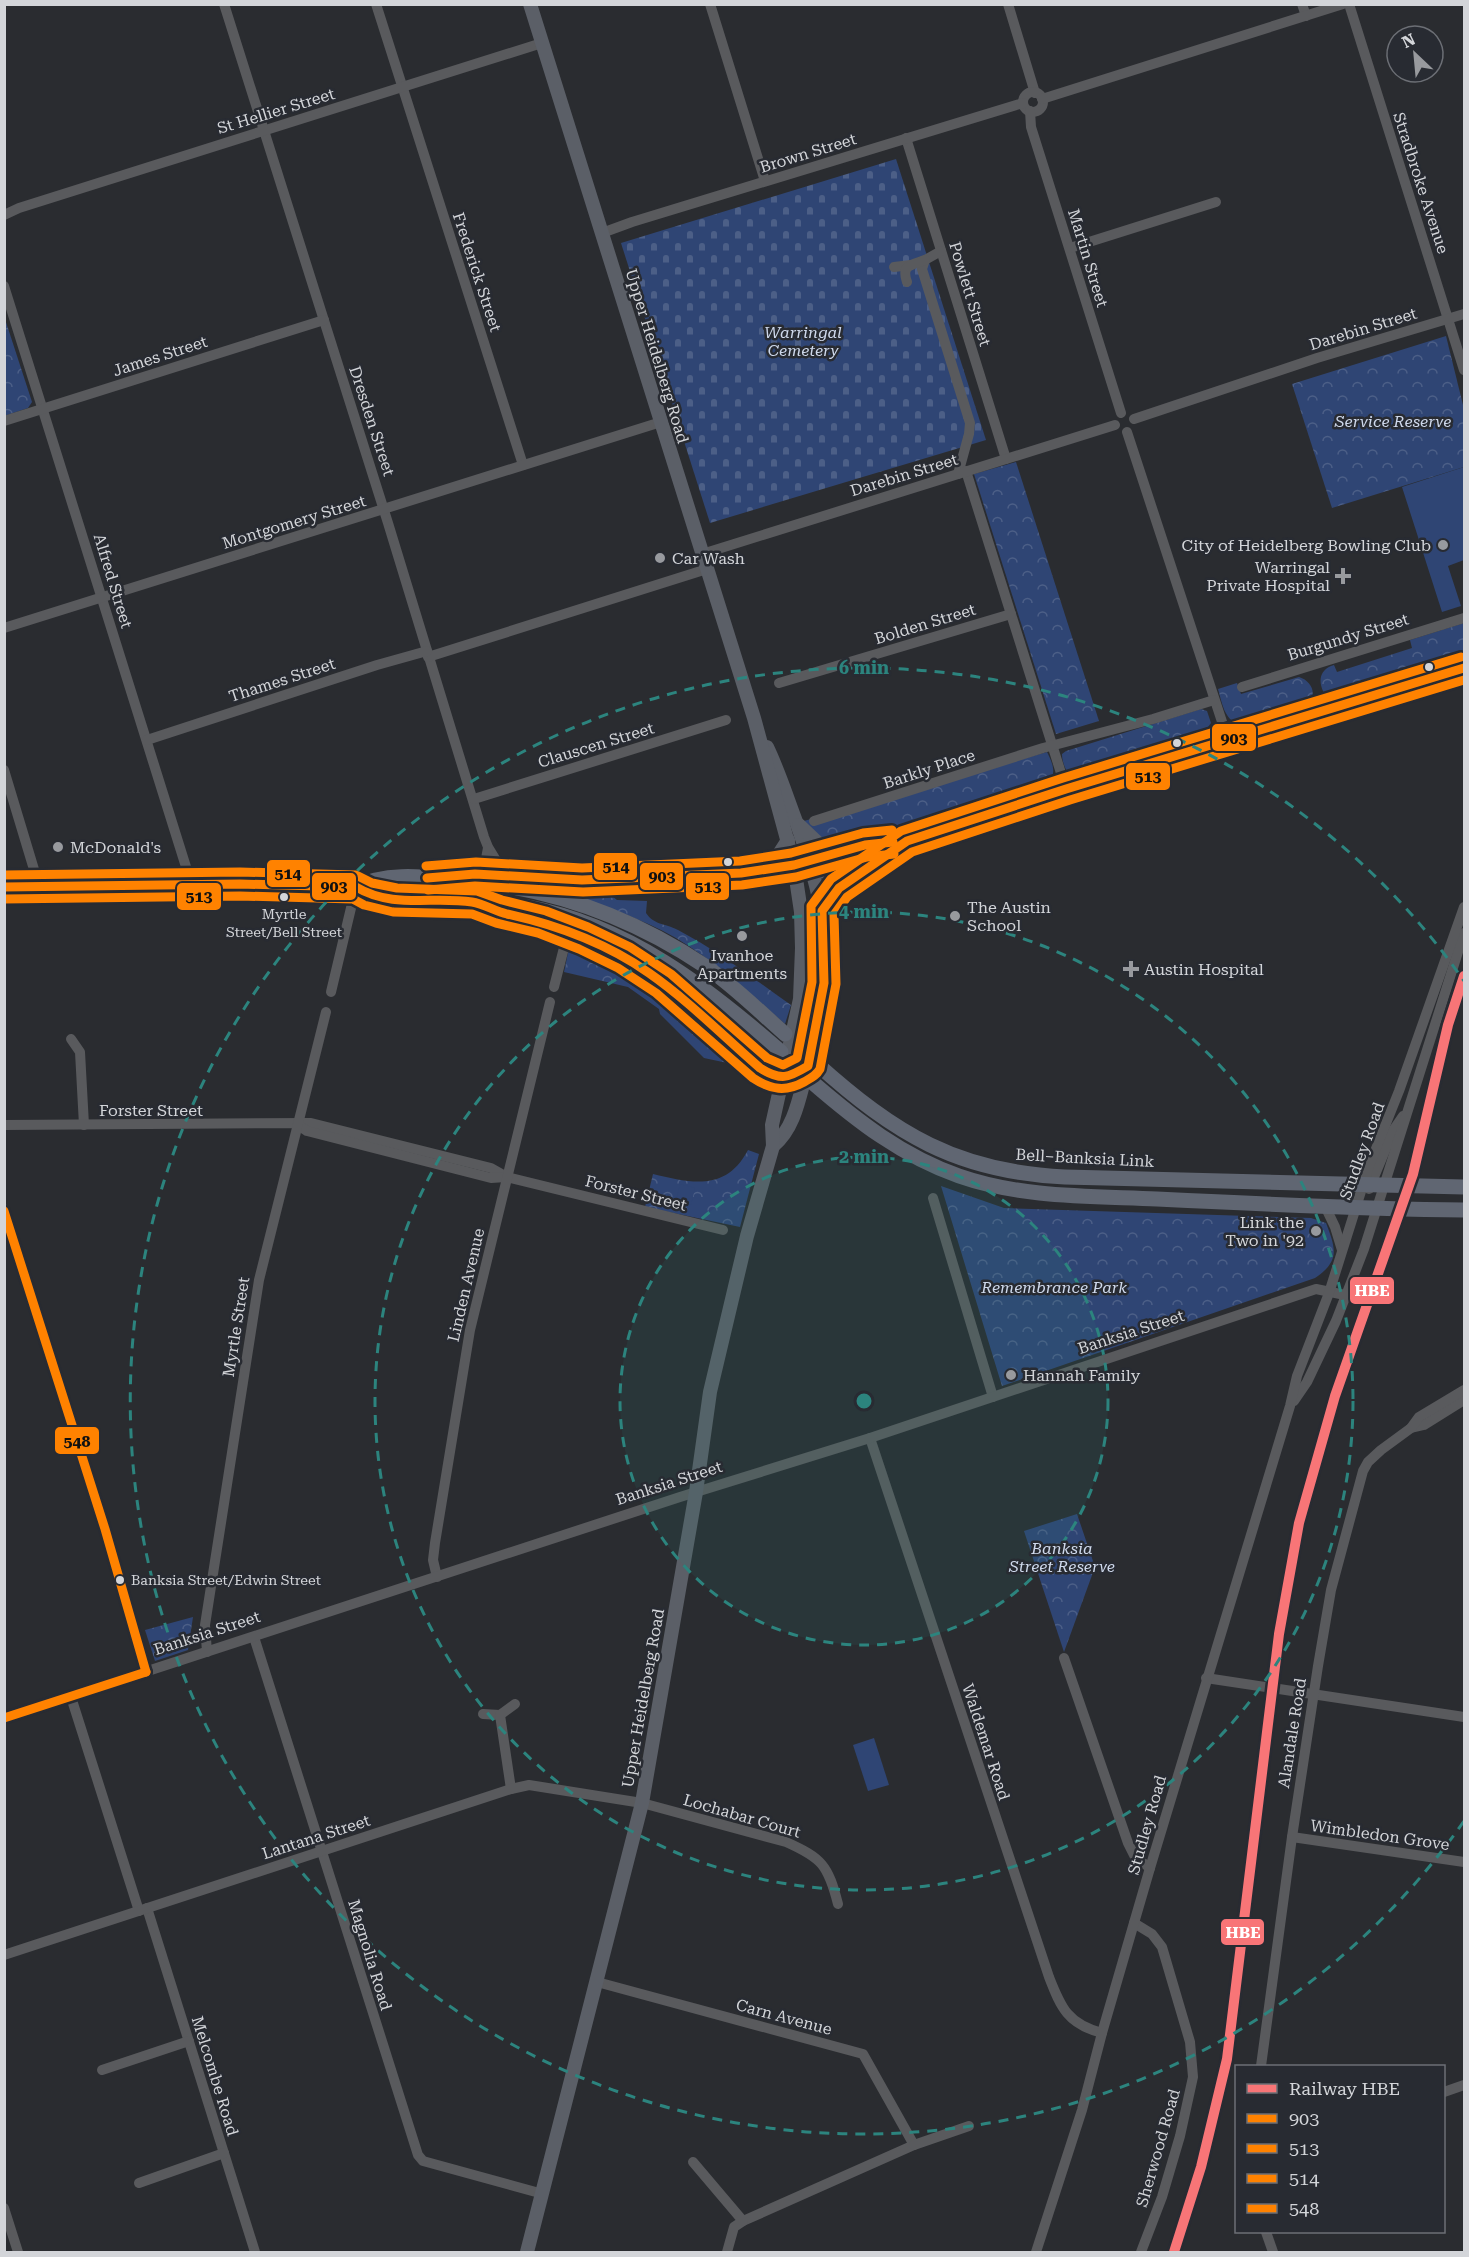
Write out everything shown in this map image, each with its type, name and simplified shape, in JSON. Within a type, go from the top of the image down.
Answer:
[{"type":"highway","points":[[4,887],[240,884],[356,888],[384,878],[440,878],[483,882],[541,892],[608,914],[650,933],[706,967],[790,1030]]},
{"type":"highway","points":[[356,888],[363,894],[381,899],[510,905],[545,911],[583,922],[646,951],[705,989],[781,1053]]},
{"type":"highway","points":[[474,902],[490,909],[542,922],[606,948],[648,973],[675,993],[760,1068],[772,1076],[785,1076]]},
{"type":"highway","name":"Bell–Banksia Link","points":[[812,1064],[866,1106],[910,1136],[943,1152],[993,1169],[1047,1177],[1378,1186]]},
{"type":"highway","points":[[807,1086],[894,1146],[943,1170],[1013,1190],[1325,1206],[1464,1210]]},
{"type":"highway","points":[[1378,1186],[1464,1187]]},
{"type":"main road","name":"Upper Heidelberg Road","points":[[528,2253],[642,1803],[696,1492],[710,1392],[747,1236],[773,1146],[771,1131],[773,1117],[785,1076],[790,1030],[802,981],[801,912],[788,840],[754,718],[530,4]]},
{"type":"main road","points":[[822,911],[839,888],[885,854],[907,841],[1066,789],[1464,668]]},
{"type":"main road","name":"Upper Heidelberg Road","points":[[754,718],[780,773],[812,866],[822,911],[825,973],[807,1086],[783,1138],[773,1146]]},
{"type":"main road","points":[[796,822],[819,844],[834,854]]},
{"type":"main road","points":[[756,871],[779,854],[788,840]]},
{"type":"main road","points":[[812,866],[834,854],[865,845],[907,841]]},
{"type":"main road","points":[[440,878],[475,874],[582,880],[756,871],[794,865],[812,866],[836,872],[885,854]]},
{"type":"main road","points":[[785,1076],[812,1064]]},
{"type":"main road","points":[[773,1117],[787,1110],[795,1112]]},
{"type":"street","name":"Dresden Street","points":[[224,4],[488,847],[505,875]]},
{"type":"street","name":"Frederick Street","points":[[376,4],[523,465]]},
{"type":"street","points":[[710,4],[765,181]]},
{"type":"street","points":[[1008,4],[1039,96],[1042,105],[1039,110],[1027,107],[1026,95],[1039,96],[1342,4]]},
{"type":"street","points":[[1302,4],[1306,16]]},
{"type":"street","name":"Stradbroke Avenue","points":[[1349,4],[1464,370]]},
{"type":"street","name":"St Hellier Street","points":[[4,215],[19,208],[542,43]]},
{"type":"street","name":"Brown Street","points":[[602,233],[906,138],[1027,107]]},
{"type":"street","name":"Martin Street","points":[[1027,107],[1031,127],[1121,413]]},
{"type":"street","name":"Powlett Street","points":[[906,138],[1006,459]]},
{"type":"street","points":[[1070,248],[1216,202]]},
{"type":"street","name":"St Hellier Street","points":[[4,209],[19,208]]},
{"type":"street","points":[[894,267],[925,260],[941,251]]},
{"type":"street","points":[[925,260],[922,268],[970,423],[962,473],[1011,614],[1066,789]]},
{"type":"street","points":[[907,282],[904,274],[910,265]]},
{"type":"street","name":"Alfred Street","points":[[4,285],[192,886]]},
{"type":"street","name":"Darebin Street","points":[[1134,419],[1317,358],[1464,314]]},
{"type":"street","name":"James Street","points":[[4,421],[324,320]]},
{"type":"street","points":[[1121,413],[1130,414],[1134,419],[1133,428],[1127,432],[1118,431],[1115,425],[1116,416],[1121,413]]},
{"type":"street","name":"Montgomery Street","points":[[4,628],[661,422]]},
{"type":"street","name":"Darebin Street","points":[[702,554],[1115,425]]},
{"type":"street","points":[[1127,432],[1228,740]]},
{"type":"street","name":"Thames Street","points":[[147,740],[377,665],[428,654],[707,569]]},
{"type":"street","name":"Bolden Street","points":[[779,683],[1011,614]]},
{"type":"street","name":"Burgundy Street","points":[[1242,687],[1464,618]]},
{"type":"street","points":[[1053,747],[1214,700]]},
{"type":"street","name":"Clauscen Street","points":[[474,799],[726,720]]},
{"type":"street","name":"Barkly Place","points":[[814,821],[1053,747]]},
{"type":"street","points":[[4,770],[39,886]]},
{"type":"street","points":[[475,874],[485,864],[488,847]]},
{"type":"street","points":[[331,992],[356,888]]},
{"type":"street","name":"Studley Road","points":[[1036,2253],[1082,2110],[1150,1868],[1290,1406],[1297,1376],[1329,1293],[1358,1207],[1378,1186],[1464,907]]},
{"type":"street","points":[[554,987],[568,932]]},
{"type":"street","name":"Studley Road","points":[[1290,1406],[1307,1382],[1336,1321],[1383,1208],[1371,1161],[1407,1112],[1464,933]]},
{"type":"street","name":"Linden Avenue","points":[[437,1577],[433,1560],[435,1543],[470,1330],[550,1002]]},
{"type":"street","name":"Myrtle Street","points":[[207,1652],[205,1625],[259,1280],[326,1012]]},
{"type":"street","points":[[71,1039],[80,1052],[84,1125]]},
{"type":"street","name":"Forster Street","points":[[4,1125],[298,1125],[307,1131],[491,1178],[507,1177],[723,1230]]},
{"type":"street","points":[[933,1198],[993,1397]]},
{"type":"street","points":[[1325,1206],[1342,1250]]},
{"type":"street","points":[[4,1209],[105,1529],[146,1672]]},
{"type":"street","name":"Banksia Street","points":[[4,1718],[696,1492],[870,1438],[1316,1289],[1345,1295]]},
{"type":"street","points":[[1411,1428],[1419,1417],[1464,1390]]},
{"type":"street","points":[[1411,1428],[1424,1425],[1464,1400]]},
{"type":"street","name":"Alandale Road","points":[[1261,2065],[1292,1837],[1331,1590],[1363,1471],[1379,1451],[1411,1428]]},
{"type":"street","name":"Waldemar Road","points":[[870,1438],[1060,2006],[1075,2022],[1102,2033]]},
{"type":"street","name":"Magnolia Road","points":[[254,1637],[420,2158],[543,2194]]},
{"type":"street","points":[[1064,1658],[1128,1843],[1135,1857],[1150,1868]]},
{"type":"street","points":[[1206,1678],[1464,1717]]},
{"type":"street","name":"Melcombe Road","points":[[71,1697],[189,2041],[255,2253]]},
{"type":"street","points":[[483,1714],[500,1715],[516,1704]]},
{"type":"street","points":[[500,1715],[511,1789]]},
{"type":"street","name":"Lantana Street","points":[[4,1955],[511,1789],[529,1785],[642,1803]]},
{"type":"street","name":"Lochabar Court","points":[[642,1803],[786,1842],[805,1851],[821,1863],[831,1877],[838,1904]]},
{"type":"street","name":"Wimbledon Grove","points":[[1292,1837],[1464,1862]]},
{"type":"street","name":"Sherwood Road","points":[[1134,1923],[1152,1934],[1162,1947],[1190,2042],[1193,2077],[1180,2136],[1162,2197],[1141,2253]]},
{"type":"street","name":"Carn Avenue","points":[[597,1982],[863,2054],[914,2145]]},
{"type":"street","points":[[102,2070],[189,2041]]},
{"type":"street","points":[[1445,2091],[1464,2085]]},
{"type":"street","points":[[727,2253],[734,2227],[743,2221],[914,2145],[969,2126]]},
{"type":"street","points":[[139,2182],[224,2153]]},
{"type":"street","points":[[693,2162],[743,2221]]},
{"type":"street","points":[[4,2208],[18,2253]]},
{"type":"street","points":[[1266,2233],[1273,2253]]},
{"type":"green space","name":"Warringal Cemetery","points":[[896,159],[986,440],[710,523],[621,243]]},
{"type":"green space","points":[[4,316],[32,402],[28,408],[4,416]]},
{"type":"green space","name":"Service Reserve","points":[[1446,336],[1464,409],[1464,467],[1332,508],[1292,384]]},
{"type":"green space","points":[[1016,462],[1099,721],[1056,734],[974,474]]},
{"type":"green space","name":"City of Heidelberg Bowling Club","points":[[1464,467],[1464,560],[1448,566],[1461,606],[1442,612],[1402,487]]},
{"type":"green space","points":[[1464,623],[1464,657],[1335,698],[1327,698],[1324,693],[1321,678],[1328,667],[1334,665],[1337,672],[1412,648],[1410,640]]},
{"type":"green space","points":[[1299,677],[1304,679],[1312,689],[1312,697],[1307,705],[1239,724],[1230,719],[1222,705],[1218,689],[1237,683],[1241,694]]},
{"type":"green space","points":[[1201,709],[1207,711],[1211,723],[1208,727],[1077,776],[1069,775],[1065,768],[1062,754],[1066,751]]},
{"type":"green space","points":[[1047,752],[1053,770],[1050,780],[974,809],[836,847],[830,846],[804,821]]},
{"type":"green space","points":[[570,888],[602,888],[617,900],[647,901],[646,913],[652,920],[678,930],[707,947],[791,1005],[785,1024],[732,978],[691,947],[650,925],[570,892]]},
{"type":"green space","points":[[576,941],[653,980],[751,1068],[704,1058],[660,1014],[659,1009],[628,987],[564,972],[569,948]]},
{"type":"green space","points":[[748,1150],[759,1154],[740,1227],[645,1207],[653,1174],[694,1181],[718,1178],[729,1173]]},
{"type":"green space","points":[[680,1184],[695,1188],[691,1205],[676,1201]]},
{"type":"green space","name":"Remembrance Park","points":[[941,1186],[1004,1208],[1311,1218],[1326,1223],[1334,1254],[1329,1266],[1315,1278],[1002,1386]]},
{"type":"green space","name":"Banksia Street Reserve","points":[[1077,1514],[1095,1567],[1064,1652],[1024,1531]]},
{"type":"green space","points":[[193,1617],[188,1650],[155,1661],[145,1630]]},
{"type":"green space","points":[[874,1738],[889,1785],[868,1791],[853,1745]]},
{"type":"tunnel","points":[[785,1034],[816,1063]]},
{"type":"tunnel","points":[[781,1052],[812,1082]]},
{"type":"rail line","name":"HBE","points":[[1174,2252],[1201,2167],[1227,2059],[1279,1634],[1299,1523],[1335,1396],[1413,1174],[1448,1025],[1464,976]]},
{"type":"transit line","name":"514","points":[[4,875],[240,872],[356,875],[372,883],[397,888],[477,891],[546,911],[588,927],[630,947],[671,974],[767,1058],[783,1065],[797,1058],[812,982],[811,906],[831,879],[901,831],[1063,778],[1461,657]]},
{"type":"transit line","name":"903","points":[[4,887],[240,884],[356,887],[370,894],[398,900],[476,903],[581,936],[633,962],[678,995],[760,1068],[774,1075],[784,1076],[808,1066],[824,983],[822,911],[839,888],[907,841],[1066,789],[1464,668]]},
{"type":"transit line","name":"513","points":[[4,899],[240,896],[353,899],[364,905],[393,912],[472,914],[496,923],[538,933],[618,968],[656,993],[753,1078],[772,1087],[785,1088],[804,1082],[820,1069],[836,984],[834,915],[847,897],[912,852],[1070,800],[1464,680]]},
{"type":"transit line","name":"514","points":[[426,866],[476,862],[582,868],[740,861],[791,853],[863,833],[892,830]]},
{"type":"transit line","name":"903","points":[[427,878],[475,874],[582,880],[741,873],[794,865],[865,845],[893,842]]},
{"type":"transit line","name":"513","points":[[428,890],[475,886],[583,892],[742,885],[796,877],[867,857],[894,854]]},
{"type":"transit line","name":"548","points":[[4,1211],[105,1529],[146,1672]]},
{"type":"transit line","name":"548","points":[[4,1718],[146,1672]]},
{"type":"place","name":"City of Heidelberg Bowling Club","points":[[1443,545]]},
{"type":"place","name":"Car Wash","points":[[660,558]]},
{"type":"place","name":"Warringal Private Hospital","points":[[1343,576]]},
{"type":"place","name":"McDonald's","points":[[58,847]]},
{"type":"place","name":"Myrtle Street/Bell Street","points":[[284,897]]},
{"type":"place","name":"The Austin School","points":[[955,916]]},
{"type":"place","name":"Ivanhoe Apartments","points":[[742,936]]},
{"type":"place","name":"Austin Hospital","points":[[1131,969]]},
{"type":"place","name":"Link the Two in '92","points":[[1316,1231]]},
{"type":"place","name":"Hannah Family","points":[[1011,1375]]},
{"type":"place","name":"Banksia Street/Edwin Street","points":[[120,1580]]}]
